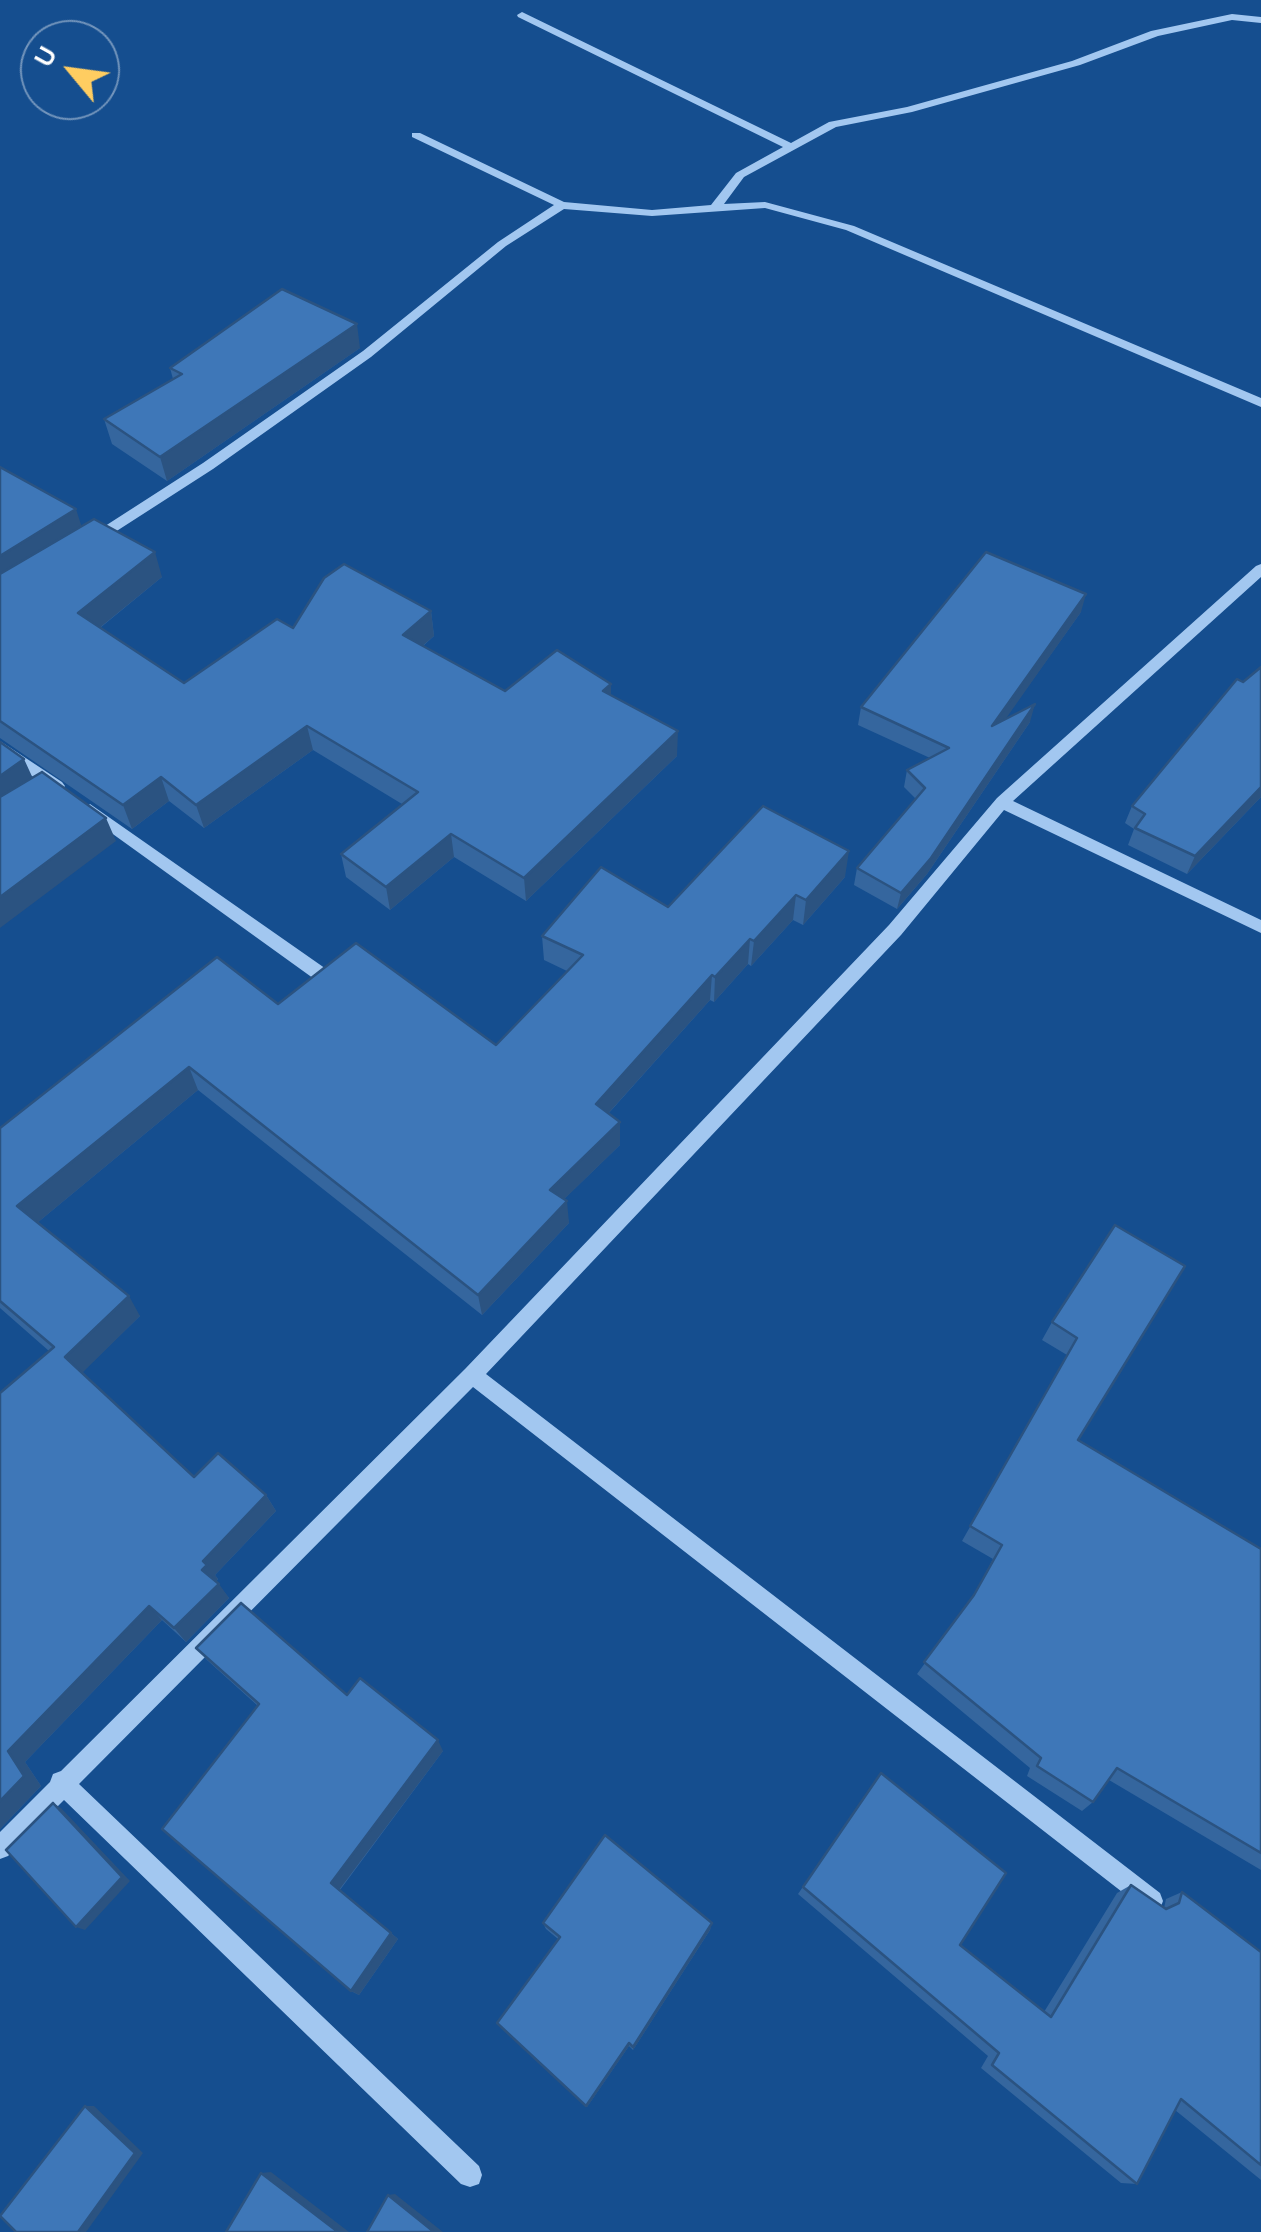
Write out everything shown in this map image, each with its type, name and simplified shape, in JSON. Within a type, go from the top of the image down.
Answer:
[{"type":"street","points":[[522,15],[789,146]]},
{"type":"street","points":[[714,208],[740,175],[833,124],[908,110],[1076,63],[1155,33],[1232,16],[1261,20]]},
{"type":"street","points":[[416,134],[562,205],[652,214],[766,205],[850,228],[1261,403]]},
{"type":"street","points":[[80,548],[208,466],[367,354],[502,244],[562,205]]},
{"type":"street","points":[[0,1848],[61,1782],[472,1374],[894,930],[1002,802],[1261,569]]},
{"type":"street","points":[[0,746],[46,788],[323,976]]},
{"type":"street","points":[[1002,802],[1261,927]]},
{"type":"street","points":[[472,1374],[1152,1901]]},
{"type":"street","points":[[61,1782],[470,2176]]},
{"type":"building","points":[[282,289],[357,324],[160,457],[104,419],[182,374],[170,368]]},
{"type":"building","points":[[0,467],[76,509],[0,556]]},
{"type":"building","points":[[94,519],[155,552],[78,613],[184,683],[277,619],[293,628],[324,578],[344,564],[431,611],[403,635],[505,691],[557,650],[611,684],[603,691],[678,731],[524,878],[451,834],[386,887],[341,854],[418,792],[307,726],[196,805],[161,777],[123,805],[0,721],[0,574]]},
{"type":"building","points":[[986,552],[1086,594],[992,726],[1035,704],[931,858],[901,893],[857,868],[925,788],[907,770],[949,748],[861,707]]},
{"type":"building","points":[[1261,667],[1261,787],[1195,856],[1135,828],[1145,814],[1132,806],[1237,679],[1243,682]]},
{"type":"building","points":[[0,742],[24,759],[0,776]]},
{"type":"building","points":[[42,772],[106,818],[0,897],[0,797]]},
{"type":"building","points":[[763,806],[849,851],[806,900],[796,895],[754,941],[750,939],[715,977],[712,975],[596,1104],[620,1122],[550,1190],[567,1201],[478,1295],[189,1067],[17,1206],[129,1296],[65,1357],[194,1477],[218,1453],[266,1495],[203,1561],[207,1565],[202,1570],[219,1584],[174,1628],[149,1606],[8,1751],[24,1776],[0,1801],[0,1393],[54,1347],[0,1301],[0,1128],[217,957],[278,1004],[356,943],[496,1045],[583,955],[542,936],[601,867],[668,907]]},
{"type":"building","points":[[1115,1225],[1185,1266],[1078,1440],[1261,1549],[1261,1853],[1117,1768],[1093,1802],[1037,1766],[1041,1758],[924,1662],[974,1595],[1002,1545],[970,1526],[1077,1338],[1052,1322]]},
{"type":"building","points":[[241,1603],[347,1695],[360,1678],[438,1740],[331,1883],[391,1933],[351,1991],[162,1829],[259,1704],[196,1648]]},
{"type":"building","points":[[881,1773],[1006,1873],[960,1945],[1051,2017],[1131,1885],[1166,1909],[1179,1903],[1182,1892],[1261,1952],[1261,2165],[1181,2099],[1137,2184],[992,2065],[999,2053],[803,1887]]},
{"type":"building","points":[[53,1803],[122,1877],[76,1927],[6,1850]]},
{"type":"building","points":[[605,1835],[712,1923],[633,2047],[629,2043],[586,2106],[497,2023],[560,1937],[543,1923]]},
{"type":"building","points":[[85,2106],[135,2153],[78,2232],[16,2232],[0,2216]]},
{"type":"building","points":[[261,2173],[338,2232],[226,2232]]},
{"type":"building","points":[[388,2195],[434,2232],[367,2232]]}]
